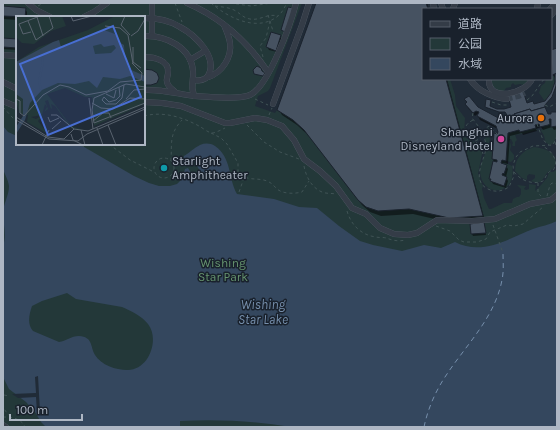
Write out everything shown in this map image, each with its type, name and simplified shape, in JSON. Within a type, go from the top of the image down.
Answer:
[{"type":"lane","points":[[28,3],[36,10],[48,16]]},
{"type":"lane","points":[[86,16],[94,12],[103,3]]},
{"type":"lane","points":[[89,16],[107,3]]},
{"type":"lane","points":[[152,3],[152,36]]},
{"type":"lane","points":[[187,3],[206,12],[223,23],[244,41],[268,72]]},
{"type":"lane","points":[[145,90],[162,90],[213,98],[250,95],[258,89],[285,38],[296,3]]},
{"type":"lane","points":[[273,104],[309,3]]},
{"type":"lane","points":[[145,18],[170,22],[189,32],[205,51],[210,61],[211,66],[208,77]]},
{"type":"lane","points":[[193,80],[200,80],[208,77],[222,68],[226,62],[230,52],[230,41],[223,23]]},
{"type":"lane","points":[[145,36],[164,38],[172,42],[183,51],[190,60],[194,72],[192,88],[194,96]]},
{"type":"lane","points":[[190,60],[205,51]]},
{"type":"lane","points":[[3,55],[16,56]]},
{"type":"lane","points":[[145,57],[158,59],[166,65],[168,72],[167,83],[171,89],[177,93]]},
{"type":"lane","points":[[471,80],[477,88],[495,96],[506,96],[524,88],[531,80]]},
{"type":"lane","points":[[489,80],[489,84],[492,89],[506,96]]},
{"type":"lane","points":[[525,93],[530,88],[532,80]]},
{"type":"lane","points":[[3,82],[16,89]]},
{"type":"lane","points":[[3,101],[16,107]]},
{"type":"lane","points":[[145,102],[182,106],[225,123],[232,123],[251,118],[276,123],[286,130],[297,144],[299,152],[304,159],[336,186],[352,208],[366,214],[383,230],[398,235],[408,235],[421,231],[437,220],[472,222],[492,220],[530,204],[547,201],[557,195]]},
{"type":"path","points":[[176,3],[180,18],[189,32]]},
{"type":"path","points":[[211,3],[227,15],[242,21],[254,22],[270,20],[278,16],[287,3]]},
{"type":"path","points":[[230,3],[251,6],[272,3]]},
{"type":"path","points":[[214,6],[234,10],[254,22]]},
{"type":"path","points":[[246,18],[255,19],[268,15],[278,16]]},
{"type":"path","points":[[268,15],[274,31]]},
{"type":"path","points":[[262,63],[263,53],[260,46],[266,38],[270,20]]},
{"type":"path","points":[[527,100],[532,96],[543,80]]},
{"type":"path","points":[[257,100],[268,105],[273,104],[267,120]]},
{"type":"path","points":[[492,102],[501,105],[509,105]]},
{"type":"path","points":[[545,105],[549,107],[557,103]]},
{"type":"path","points":[[3,107],[16,119]]},
{"type":"path","points":[[145,116],[158,113],[168,114],[200,126],[216,135],[227,144],[238,163],[238,172],[244,178],[265,180],[272,183],[277,189],[292,193],[302,192],[309,181]]},
{"type":"path","points":[[473,113],[473,120],[478,124],[486,145],[480,172],[482,183],[486,188],[496,192],[509,187],[514,176],[513,165],[520,152],[533,146],[551,146],[555,142],[557,136]]},
{"type":"path","points":[[110,145],[130,160],[155,172],[160,177],[164,178],[170,176],[173,170],[171,162],[173,133],[175,128],[183,119]]},
{"type":"path","points":[[473,120],[467,123],[465,133],[467,137],[475,141],[481,147],[483,155]]},
{"type":"path","points":[[243,124],[250,127],[264,142],[273,148],[300,160]]},
{"type":"path","points":[[537,124],[545,143],[551,146]]},
{"type":"path","points":[[210,133],[214,133],[231,126]]},
{"type":"path","points":[[475,141],[480,139],[486,128],[489,126],[498,134]]},
{"type":"path","points":[[555,142],[557,149]]},
{"type":"path","points":[[514,172],[522,179],[538,184],[543,181],[548,173],[553,171],[557,164],[556,158],[543,146]]},
{"type":"path","points":[[155,172],[154,164],[158,160],[164,158],[171,162]]},
{"type":"path","points":[[303,164],[306,177],[320,191],[338,195]]},
{"type":"path","points":[[239,192],[244,178]]},
{"type":"path","points":[[432,227],[439,227],[450,231],[459,240],[468,243],[482,241],[486,239],[490,232],[507,226],[518,226],[526,221],[547,201],[550,185],[552,183],[557,184]]},
{"type":"path","points":[[538,184],[538,193],[547,201]]},
{"type":"path","points":[[542,207],[547,201]]},
{"type":"path","points":[[346,207],[349,218],[354,226],[364,233],[374,237],[396,241],[410,239]]},
{"type":"path","points":[[492,220],[503,253]]},
{"type":"path","points":[[3,382],[3,399]]},
{"type":"path","points":[[3,395],[9,396]]},
{"type":"path","points":[[3,404],[6,413],[23,423],[25,427]]},
{"type":"path","points":[[3,417],[15,418]]},
{"type":"green space","name":"Wishing Star Lake","points":[[3,3],[302,3],[270,88],[268,91],[258,96],[255,106],[275,113],[277,110],[293,120],[304,130],[358,200],[366,207],[378,211],[409,209],[449,218],[483,216],[446,80],[450,80],[455,95],[456,106],[465,118],[464,134],[466,138],[480,147],[482,154],[478,174],[483,186],[482,189],[484,198],[489,209],[504,203],[512,203],[513,199],[519,197],[521,194],[521,189],[517,185],[526,186],[524,189],[526,190],[529,189],[529,184],[536,185],[535,191],[547,178],[549,172],[556,170],[557,166],[557,427],[3,427]]},
{"type":"green space","points":[[556,75],[554,87],[551,94],[542,102],[544,100],[539,93],[541,86],[545,83],[546,80],[552,80],[552,77]]},
{"type":"green space","points":[[491,80],[529,80],[524,85],[515,85],[513,83],[511,87],[506,88],[504,91],[499,91],[493,87]]},
{"type":"green space","points":[[549,119],[551,119],[551,126],[557,126],[557,134],[554,143],[550,145],[546,142],[541,131],[544,128],[543,126],[550,124]]},
{"type":"green space","points":[[490,128],[494,131],[490,132],[489,151],[493,151],[492,159],[497,160],[497,162],[493,161],[489,178],[491,181],[504,186],[507,177],[502,175],[507,165],[501,163],[502,160],[512,166],[510,183],[505,188],[499,190],[492,190],[486,186],[482,180],[480,171],[486,147],[485,131],[486,129]]},
{"type":"green space","points":[[536,128],[536,131],[515,135],[517,140],[515,142],[515,146],[512,145],[513,143],[511,139],[509,139],[511,146],[510,150],[514,155],[514,159],[511,162],[506,161],[507,147],[509,145],[508,133],[519,130],[521,132]]},
{"type":"green space","points":[[534,147],[542,148],[549,152],[555,157],[556,161],[554,168],[548,172],[542,181],[538,183],[531,181],[535,178],[535,175],[529,174],[527,176],[527,180],[522,178],[515,171],[516,162],[520,156]]},
{"type":"water","name":"Wishing Star Lake","points":[[3,126],[8,132],[16,136],[16,145],[81,145],[149,183],[159,186],[170,186],[177,184],[182,179],[185,169],[188,168],[192,175],[198,175],[200,171],[194,161],[185,166],[183,161],[184,156],[200,145],[211,144],[215,146],[224,156],[237,194],[274,199],[299,207],[317,208],[360,241],[402,251],[424,245],[441,248],[455,242],[465,246],[485,247],[557,221],[557,427],[291,427],[263,423],[208,420],[180,421],[180,427],[46,427],[26,402],[9,389],[4,379],[3,246],[5,234],[3,213],[9,186],[2,166]],"holes":[[[67,293],[76,299],[122,307],[143,319],[148,324],[153,338],[150,353],[146,360],[135,369],[118,369],[101,362],[93,352],[87,338],[76,336],[59,342],[33,331],[29,319],[32,306],[42,301]]]},
{"type":"pier","points":[[38,376],[40,412],[37,413],[36,397],[18,398],[12,394],[36,393],[35,377]]},
{"type":"building","points":[[316,3],[426,3],[428,8],[422,8],[422,80],[446,80],[483,216],[449,218],[409,209],[378,211],[366,207],[358,200],[304,130],[293,120],[277,110]]},
{"type":"building","points":[[3,6],[26,8],[25,16],[3,16]]},
{"type":"building","points":[[288,7],[293,8],[285,32],[281,30]]},
{"type":"building","points":[[271,32],[281,35],[276,51],[266,47]]},
{"type":"building","points":[[3,38],[16,39],[16,48],[3,47]]},
{"type":"building","points":[[557,48],[557,73],[552,75],[552,50]]},
{"type":"building","points":[[257,66],[265,73],[263,76],[254,74],[253,70]]},
{"type":"building","points":[[145,69],[152,70],[157,73],[159,78],[157,83],[145,85]]},
{"type":"building","points":[[557,73],[556,86],[552,97],[545,107],[531,111],[530,109],[514,114],[515,116],[509,118],[505,112],[499,112],[485,107],[486,99],[491,100],[490,106],[497,109],[511,107],[508,96],[523,91],[527,103],[533,101],[534,104],[545,101],[551,93],[555,82],[555,74]]},
{"type":"building","name":"Shanghai Disneyland Hotel","points":[[469,96],[478,107],[502,120],[530,109],[531,111],[545,107],[548,114],[551,114],[551,112],[557,112],[557,126],[551,127],[551,119],[549,119],[550,124],[548,125],[540,127],[539,124],[535,125],[536,128],[508,133],[506,161],[502,160],[501,163],[507,165],[504,174],[503,173],[502,175],[507,177],[504,186],[490,181],[491,179],[489,179],[493,161],[497,162],[497,160],[492,159],[494,133],[497,134],[498,132],[496,126],[477,116],[479,112],[476,111],[473,113],[465,104],[467,102],[464,99]]},
{"type":"building","points":[[484,222],[486,233],[471,234],[470,224]]},
{"type":"ferry route","points":[[424,427],[430,406],[439,386],[479,330],[493,306],[502,280],[503,253]]},
{"type":"tunnel","points":[[507,99],[525,93]]},
{"type":"place","name":"Aurora","points":[[541,118]]},
{"type":"place","name":"Shanghai Disneyland Hotel","points":[[501,139]]},
{"type":"place","name":"Starlight Amphitheater","points":[[164,168]]},
{"type":"park label","name":"Wishing Star Park","points":[[223,270]]}]
